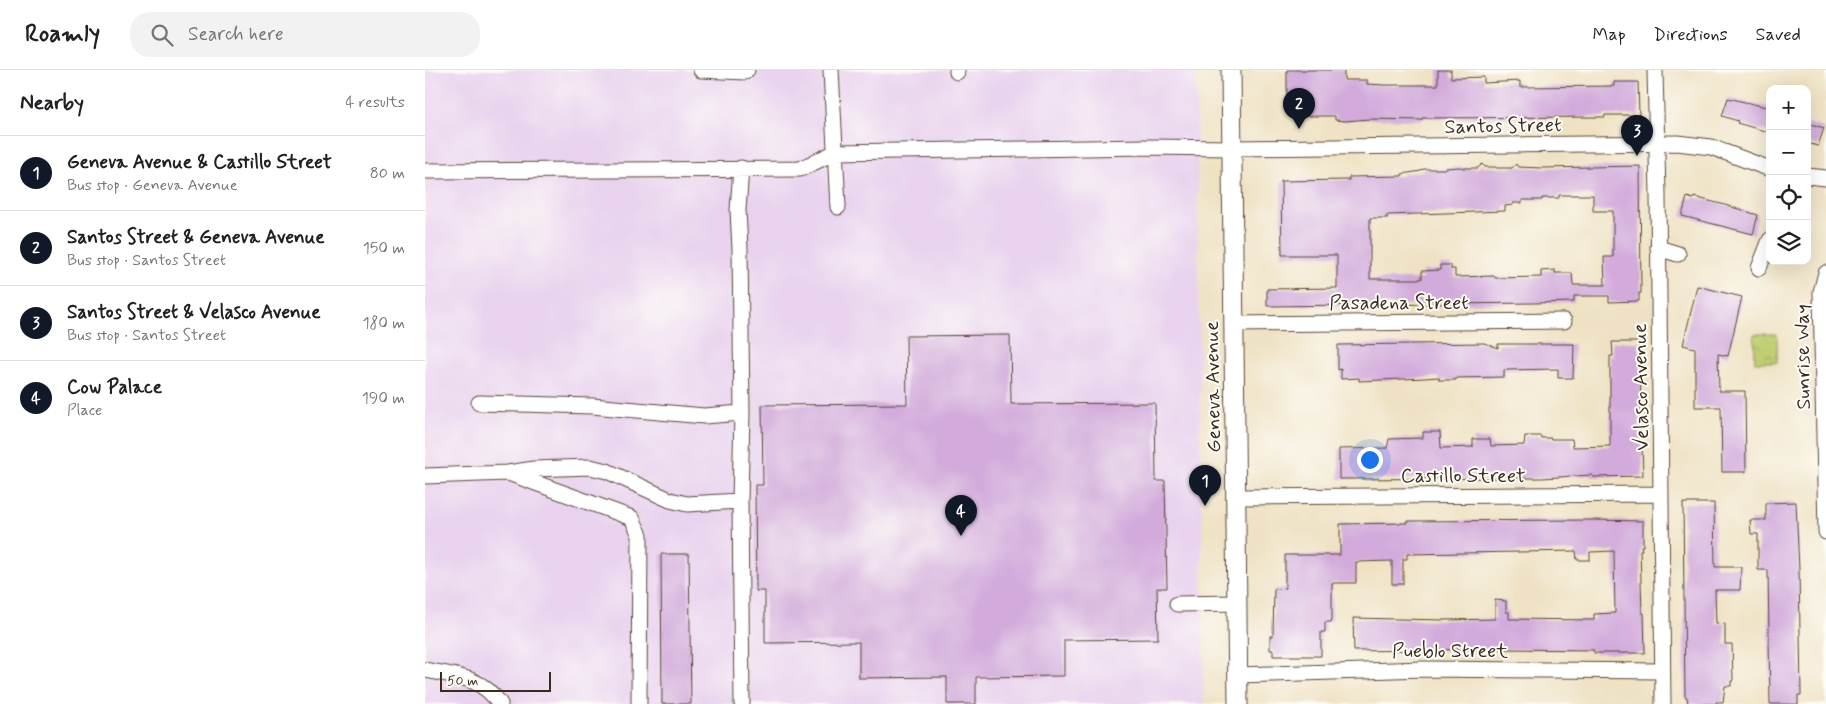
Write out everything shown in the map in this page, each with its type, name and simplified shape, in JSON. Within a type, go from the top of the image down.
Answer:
[{"type":"main road","name":"Geneva Avenue","points":[[1231,70],[1238,704]]},
{"type":"street","points":[[701,70],[745,72],[747,70]]},
{"type":"street","points":[[831,70],[838,207]]},
{"type":"street","name":"Velasco Avenue","points":[[1655,70],[1663,704]]},
{"type":"street","name":"Santos Street","points":[[836,152],[1146,147],[1232,148],[1685,143],[1711,147],[1766,168]]},
{"type":"street","points":[[425,172],[800,169],[836,152]]},
{"type":"street","points":[[741,168],[738,210],[742,413],[740,501],[742,704]]},
{"type":"street","points":[[1811,176],[1826,178]]},
{"type":"street","points":[[1658,248],[1678,254]]},
{"type":"street","points":[[1759,268],[1766,250]]},
{"type":"street","name":"Sunrise Way","points":[[1826,273],[1821,292],[1824,316],[1826,532]]},
{"type":"street","name":"Pasadena Street","points":[[1234,324],[1564,321]]},
{"type":"street","points":[[479,403],[592,406],[704,416],[742,413]]},
{"type":"street","points":[[425,476],[509,473],[534,469],[590,467],[607,471],[670,500],[687,504],[740,501]]},
{"type":"street","points":[[509,473],[632,518],[640,535],[639,704]]},
{"type":"street","name":"Castillo Street","points":[[1236,497],[1661,494]]},
{"type":"street","points":[[1177,604],[1237,603]]},
{"type":"street","name":"Pueblo Street","points":[[1238,675],[1424,669],[1662,671]]},
{"type":"street","points":[[425,670],[472,679],[494,695],[500,704]]},
{"type":"shaded area","points":[[425,70],[1196,70],[1204,704],[425,704]]},
{"type":"green space","points":[[1754,334],[1777,334],[1777,362],[1755,362]]},
{"type":"building","points":[[1287,70],[1344,70],[1344,80],[1367,80],[1367,84],[1384,85],[1438,85],[1438,70],[1451,70],[1451,78],[1484,77],[1484,83],[1520,81],[1520,87],[1614,86],[1614,82],[1638,82],[1639,115],[1605,115],[1605,117],[1422,118],[1422,120],[1369,119],[1345,121],[1335,120],[1335,116],[1293,116],[1292,96],[1287,96]]},
{"type":"building","points":[[1728,98],[1766,107],[1766,131],[1737,123],[1738,121],[1722,116]]},
{"type":"building","points":[[1811,124],[1824,128],[1818,146],[1811,144]]},
{"type":"building","points":[[1482,164],[1485,167],[1497,168],[1512,168],[1516,164],[1518,167],[1542,168],[1640,166],[1641,293],[1639,293],[1639,301],[1609,302],[1609,296],[1574,296],[1574,302],[1267,306],[1267,289],[1337,288],[1337,255],[1282,255],[1281,181],[1349,180],[1349,177],[1402,176],[1402,174],[1423,169],[1478,168]],"holes":[[[1559,195],[1593,195],[1593,211],[1613,211],[1613,257],[1604,257],[1605,285],[1573,285],[1572,273],[1555,273],[1555,270],[1541,271],[1541,277],[1455,277],[1455,269],[1451,269],[1451,265],[1440,265],[1440,270],[1422,271],[1422,279],[1370,279],[1370,218],[1387,218],[1387,215],[1505,211],[1505,206],[1513,205],[1513,203],[1522,203],[1522,200],[1559,198]]]},
{"type":"building","points":[[1687,197],[1693,199],[1694,197],[1758,215],[1753,234],[1682,216]]},
{"type":"building","points":[[1697,286],[1742,297],[1728,356],[1718,354],[1719,391],[1745,391],[1746,472],[1722,472],[1721,407],[1695,407],[1695,348],[1683,345]]},
{"type":"building","points":[[1010,335],[1011,404],[1155,403],[1156,481],[1165,481],[1167,588],[1157,588],[1158,639],[1064,640],[1064,676],[976,677],[976,704],[947,704],[947,677],[859,678],[859,642],[765,643],[765,591],[756,591],[755,485],[763,485],[762,405],[907,404],[906,336]]},
{"type":"building","points":[[1612,342],[1639,342],[1641,376],[1639,435],[1642,444],[1643,476],[1593,477],[1592,475],[1542,478],[1339,479],[1339,449],[1387,448],[1389,439],[1423,438],[1423,432],[1440,432],[1441,448],[1473,447],[1473,439],[1490,439],[1491,446],[1524,445],[1525,436],[1572,439],[1573,447],[1610,446],[1610,356],[1613,356]]},
{"type":"building","points":[[1484,343],[1498,348],[1498,344],[1574,344],[1573,378],[1558,378],[1558,369],[1504,370],[1504,377],[1456,378],[1456,380],[1439,380],[1439,377],[1359,381],[1359,378],[1341,379],[1341,369],[1338,370],[1338,345]]},
{"type":"building","points":[[1796,502],[1801,695],[1798,695],[1798,704],[1770,704],[1768,570],[1758,570],[1758,534],[1751,534],[1750,520],[1766,520],[1766,503]]},
{"type":"building","points":[[1683,503],[1714,503],[1715,567],[1741,567],[1740,590],[1715,590],[1716,623],[1725,624],[1725,644],[1732,644],[1733,681],[1731,681],[1731,686],[1725,686],[1723,702],[1716,702],[1716,704],[1688,704],[1687,697],[1685,697]]},
{"type":"building","points":[[1406,521],[1643,521],[1643,546],[1641,546],[1642,550],[1640,550],[1645,653],[1594,653],[1594,650],[1503,649],[1354,651],[1353,618],[1495,619],[1495,600],[1506,601],[1506,612],[1509,612],[1509,619],[1594,620],[1594,614],[1615,613],[1614,551],[1590,552],[1590,560],[1577,560],[1576,551],[1407,554],[1407,559],[1403,559],[1403,584],[1392,584],[1392,561],[1356,562],[1356,583],[1332,583],[1332,619],[1331,622],[1325,622],[1325,632],[1321,632],[1321,656],[1273,656],[1273,650],[1270,650],[1270,636],[1273,636],[1274,589],[1285,588],[1285,555],[1340,555],[1340,524],[1407,523]]},
{"type":"building","points":[[661,554],[689,554],[691,704],[662,704]]},
{"type":"place","name":"Santos Street & Geneva Avenue","points":[[1299,129]]},
{"type":"place","name":"Santos Street & Velasco Avenue","points":[[1637,156]]},
{"type":"place","name":"Geneva Avenue & Castillo Street","points":[[1205,506]]},
{"type":"place","name":"Cow Palace","points":[[961,536]]}]
